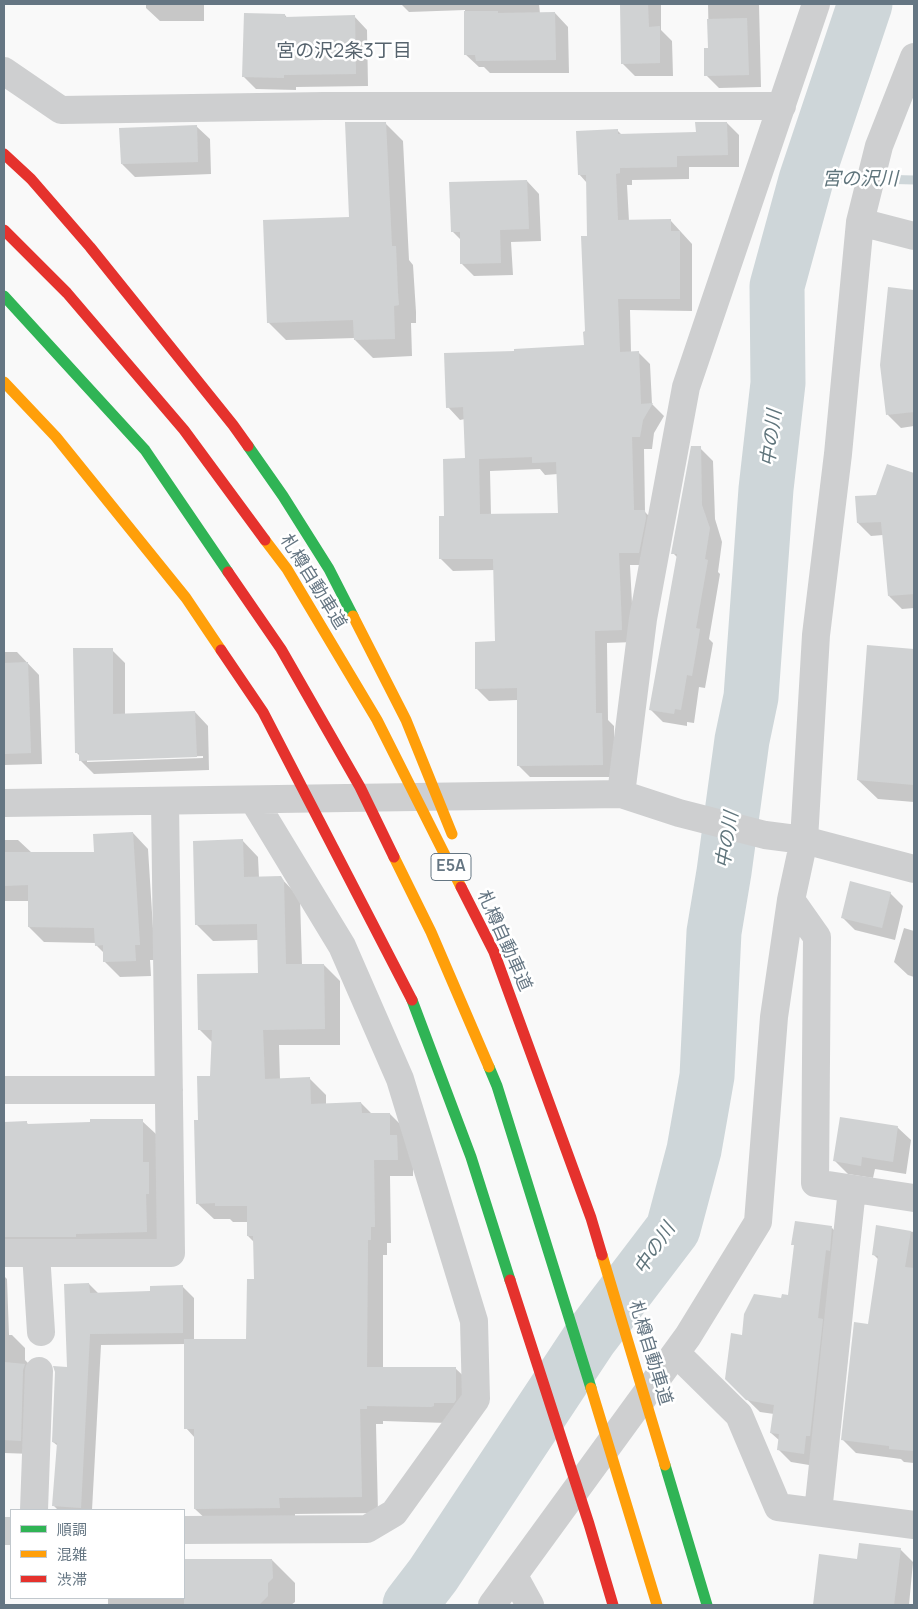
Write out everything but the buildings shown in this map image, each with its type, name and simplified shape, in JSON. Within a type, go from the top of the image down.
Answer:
[{"type":"highway","points":[[4,154],[31,179],[90,247],[233,425],[283,496],[329,569],[406,720],[455,842]]},
{"type":"highway","name":"札樽自動車道","points":[[4,230],[68,292],[184,430],[287,569],[377,720],[494,952],[591,1218],[708,1605]]},
{"type":"highway","name":"E5A","points":[[4,296],[145,450],[281,649],[360,787],[431,932],[497,1086],[657,1605]]},
{"type":"highway","points":[[4,382],[56,437],[186,598],[263,712],[414,1002],[474,1166],[590,1524],[613,1605]]},
{"type":"highway","points":[[464,870],[494,952]]},
{"type":"street","points":[[621,794],[643,619],[686,387],[816,4]]},
{"type":"street","points":[[492,1605],[676,1353],[758,1222],[774,1017],[791,900],[804,840],[816,635],[838,454],[862,218],[879,146],[914,57]]},
{"type":"street","points":[[4,71],[61,110],[342,106],[782,106]]},
{"type":"street","points":[[862,218],[914,236]]},
{"type":"street","points":[[4,803],[254,801],[621,794],[765,835],[804,840],[914,869]]},
{"type":"street","points":[[4,1253],[171,1253],[164,801]]},
{"type":"street","points":[[185,1530],[366,1530],[394,1513],[476,1399],[474,1321],[400,1080],[342,946],[254,801]]},
{"type":"street","points":[[791,900],[817,937],[815,1183],[914,1198]]},
{"type":"street","points":[[4,1090],[169,1090]]},
{"type":"street","points":[[818,1512],[852,1189]]},
{"type":"street","points":[[36,1253],[41,1332]]},
{"type":"street","points":[[676,1353],[738,1415],[778,1507],[914,1525]]},
{"type":"street","points":[[34,1509],[39,1371]]},
{"type":"street","points":[[514,1576],[530,1605]]},
{"type":"waterway","name":"中の川","points":[[410,1605],[433,1575],[590,1338],[673,1229],[694,1150],[707,1076],[714,932],[742,740],[751,697],[766,489],[778,383],[777,286],[806,180],[865,4]]},
{"type":"waterway","name":"宮の沢川","points":[[806,180],[837,178],[914,180]]},
{"type":"traffic: fast","points":[[4,296],[145,450],[228,572]]},
{"type":"traffic: fast","points":[[248,446],[283,496],[329,569],[353,616]]},
{"type":"traffic: fast","points":[[412,1000],[471,1157],[510,1280]]},
{"type":"traffic: fast","points":[[489,1067],[497,1086],[591,1388]]},
{"type":"traffic: fast","points":[[665,1465],[707,1605]]},
{"type":"traffic: slow","points":[[4,382],[56,437],[186,598],[221,650]]},
{"type":"traffic: slow","points":[[265,540],[287,569],[377,720],[461,887]]},
{"type":"traffic: slow","points":[[353,616],[406,720],[452,834]]},
{"type":"traffic: slow","points":[[394,857],[431,932],[489,1067]]},
{"type":"traffic: slow","points":[[602,1255],[665,1465]]},
{"type":"traffic: slow","points":[[591,1388],[657,1605]]},
{"type":"traffic: jam","points":[[4,154],[31,179],[90,247],[248,446]]},
{"type":"traffic: jam","points":[[4,230],[67,293],[184,430],[265,540]]},
{"type":"traffic: jam","points":[[228,572],[281,649],[360,787],[394,857]]},
{"type":"traffic: jam","points":[[221,650],[263,712],[412,1000]]},
{"type":"traffic: jam","points":[[461,887],[494,952],[591,1218],[602,1255]]},
{"type":"traffic: jam","points":[[510,1280],[589,1524],[613,1605]]},
{"type":"district","name":"宮の沢2条3丁目","points":[[344,52]]}]
